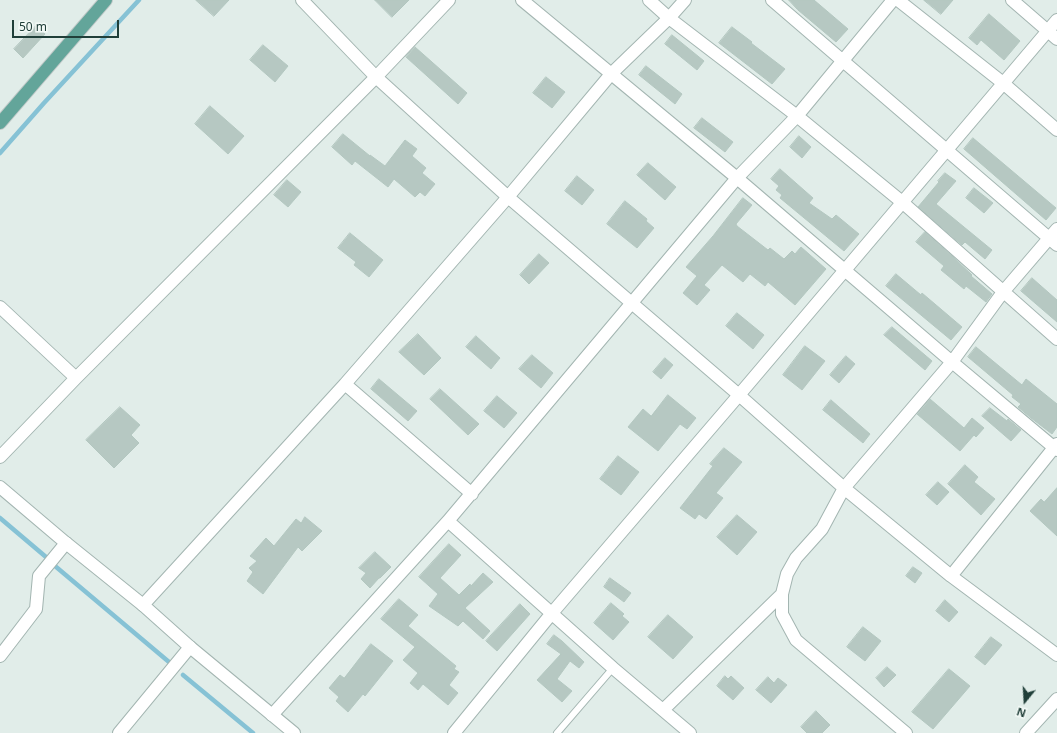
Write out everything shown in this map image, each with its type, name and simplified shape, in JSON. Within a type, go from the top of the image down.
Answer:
[{"type":"main road","points":[[0,123],[106,0]]},
{"type":"street","points":[[302,0],[376,77],[508,197],[739,395],[844,488],[951,576],[1057,655]]},
{"type":"street","points":[[0,457],[76,378],[376,77],[449,0]]},
{"type":"street","points":[[522,0],[737,178],[952,362],[1056,447],[951,576]]},
{"type":"street","points":[[649,0],[669,18],[797,116],[902,202],[1057,339]]},
{"type":"street","points":[[143,605],[345,384],[508,197],[611,74],[669,18],[685,0]]},
{"type":"street","points":[[772,0],[946,150],[1054,238],[1003,292],[952,362],[844,488],[822,529],[796,558],[787,574],[782,594],[782,614],[796,640],[906,733]]},
{"type":"street","points":[[272,715],[472,494],[737,178],[797,116],[893,0]]},
{"type":"street","points":[[898,0],[1003,83],[1057,130]]},
{"type":"street","points":[[1012,0],[1057,39]]},
{"type":"street","points":[[454,733],[552,613],[1057,20]]},
{"type":"street","points":[[0,306],[76,378]]},
{"type":"street","points":[[345,384],[472,494]]},
{"type":"street","points":[[0,487],[143,605],[190,647],[294,733]]},
{"type":"street","points":[[448,521],[613,668],[690,733]]},
{"type":"street","points":[[0,656],[36,609],[39,576],[66,543]]},
{"type":"street","points":[[663,710],[782,594]]},
{"type":"street","points":[[119,733],[190,647]]},
{"type":"street","points":[[1026,733],[1057,699]]},
{"type":"lane","points":[[557,733],[613,668]]},
{"type":"building","points":[[196,0],[229,0],[214,16]]},
{"type":"building","points":[[375,0],[409,0],[392,17]]},
{"type":"building","points":[[789,0],[814,0],[848,29],[836,42],[798,10]]},
{"type":"building","points":[[924,0],[953,0],[941,14]]},
{"type":"building","points":[[989,14],[1020,41],[1004,60],[981,40],[977,45],[969,38]]},
{"type":"building","points":[[36,26],[45,34],[23,58],[14,49]]},
{"type":"building","points":[[732,27],[785,69],[772,84],[719,43]]},
{"type":"building","points":[[672,35],[704,61],[697,70],[665,44]]},
{"type":"building","points":[[263,45],[288,66],[275,82],[250,60]]},
{"type":"building","points":[[415,47],[467,93],[458,104],[406,57]]},
{"type":"building","points":[[646,66],[682,94],[675,104],[639,75]]},
{"type":"building","points":[[546,77],[565,92],[552,108],[533,93]]},
{"type":"building","points":[[210,106],[244,136],[228,154],[195,124]]},
{"type":"building","points":[[702,118],[733,142],[725,152],[694,128]]},
{"type":"building","points":[[343,134],[385,166],[405,140],[417,149],[412,156],[426,168],[422,173],[435,184],[425,196],[420,192],[415,197],[394,179],[388,187],[355,161],[352,165],[332,147]]},
{"type":"building","points":[[799,136],[811,147],[802,158],[790,147]]},
{"type":"building","points":[[973,138],[1056,208],[1046,220],[964,149]]},
{"type":"building","points":[[648,163],[676,187],[665,200],[637,175]]},
{"type":"building","points":[[780,169],[813,198],[809,203],[832,219],[836,215],[859,234],[844,251],[780,198],[782,195],[776,190],[779,186],[771,179]]},
{"type":"building","points":[[945,173],[956,181],[936,204],[992,250],[985,259],[965,242],[962,245],[918,207]]},
{"type":"building","points":[[577,176],[594,190],[582,205],[565,191]]},
{"type":"building","points":[[287,180],[301,192],[288,207],[274,195]]},
{"type":"building","points":[[974,188],[993,203],[984,213],[966,198]]},
{"type":"building","points":[[743,198],[752,205],[736,224],[737,226],[768,250],[770,248],[784,259],[792,251],[795,254],[801,247],[826,269],[795,305],[768,282],[765,286],[750,274],[743,282],[722,265],[704,285],[710,290],[697,305],[683,293],[697,276],[686,267]]},
{"type":"building","points":[[625,201],[647,219],[646,221],[654,228],[637,248],[607,224]]},
{"type":"building","points":[[925,232],[992,294],[986,302],[966,286],[964,289],[941,270],[944,266],[916,242]]},
{"type":"building","points":[[350,233],[383,260],[369,277],[354,265],[356,262],[338,248]]},
{"type":"building","points":[[539,254],[549,263],[529,284],[520,275]]},
{"type":"building","points":[[896,274],[921,295],[922,293],[962,327],[951,340],[886,286]]},
{"type":"building","points":[[1032,278],[1057,300],[1057,322],[1021,291]]},
{"type":"building","points":[[737,313],[764,335],[753,349],[726,326]]},
{"type":"building","points":[[892,327],[932,361],[925,370],[884,335]]},
{"type":"building","points":[[418,334],[441,358],[424,375],[399,352]]},
{"type":"building","points":[[476,336],[500,358],[491,369],[466,347]]},
{"type":"building","points":[[805,346],[825,361],[802,390],[783,375]]},
{"type":"building","points":[[976,347],[1022,385],[1026,379],[1057,404],[1057,427],[1052,434],[1018,407],[1021,404],[1012,397],[1013,395],[968,357]]},
{"type":"building","points":[[532,355],[553,373],[541,388],[519,369]]},
{"type":"building","points":[[846,356],[855,364],[839,383],[830,375]]},
{"type":"building","points":[[665,358],[673,365],[661,379],[653,372]]},
{"type":"building","points":[[379,379],[417,411],[408,421],[371,389]]},
{"type":"building","points":[[440,389],[479,424],[468,435],[430,399]]},
{"type":"building","points":[[668,395],[696,418],[687,429],[680,424],[658,451],[628,427],[643,409],[651,416]]},
{"type":"building","points":[[497,396],[517,413],[504,428],[484,411]]},
{"type":"building","points":[[930,399],[964,428],[972,418],[984,428],[976,437],[974,435],[960,451],[917,414]]},
{"type":"building","points":[[831,400],[870,434],[863,443],[823,410]]},
{"type":"building","points":[[120,407],[140,425],[131,435],[139,443],[114,468],[86,440]]},
{"type":"building","points":[[990,408],[1007,421],[1008,419],[1021,430],[1011,441],[982,416]]},
{"type":"building","points":[[724,448],[742,462],[716,493],[723,498],[706,519],[699,514],[695,519],[680,508],[713,466],[710,464]]},
{"type":"building","points":[[618,456],[639,472],[621,495],[600,479]]},
{"type":"building","points":[[965,465],[978,477],[974,482],[995,499],[981,515],[948,484]]},
{"type":"building","points":[[938,482],[949,492],[937,505],[926,495]]},
{"type":"building","points":[[1057,488],[1057,536],[1030,511],[1041,499],[1044,502]]},
{"type":"building","points":[[737,515],[757,532],[737,555],[717,537]]},
{"type":"building","points":[[305,517],[322,531],[302,551],[298,547],[263,594],[247,581],[253,572],[249,568],[257,561],[250,556],[266,538],[274,546],[296,519],[301,523]]},
{"type":"building","points":[[449,544],[461,555],[440,578],[459,595],[470,584],[471,586],[483,573],[493,582],[465,608],[490,631],[483,639],[463,621],[458,626],[429,606],[438,594],[419,577]]},
{"type":"building","points":[[375,552],[391,567],[370,588],[361,579],[366,573],[359,568]]},
{"type":"building","points":[[913,567],[922,573],[915,583],[906,576]]},
{"type":"building","points":[[610,578],[631,593],[624,602],[604,587]]},
{"type":"building","points":[[399,599],[418,615],[408,626],[456,666],[454,669],[459,672],[449,685],[458,693],[448,705],[423,684],[418,690],[410,683],[418,673],[403,660],[415,647],[381,619]]},
{"type":"building","points":[[945,600],[958,612],[949,622],[936,611]]},
{"type":"building","points":[[611,603],[624,614],[622,616],[629,622],[613,640],[594,623]]},
{"type":"building","points":[[520,604],[530,614],[497,651],[486,641]]},
{"type":"building","points":[[668,615],[693,637],[673,659],[648,637]]},
{"type":"building","points":[[863,627],[881,641],[865,661],[847,647]]},
{"type":"building","points":[[554,635],[584,662],[579,668],[570,661],[557,679],[572,691],[562,702],[537,680],[561,654],[547,644]]},
{"type":"building","points":[[991,637],[1002,645],[985,665],[975,657]]},
{"type":"building","points":[[371,644],[393,661],[365,696],[363,694],[348,712],[336,701],[339,697],[329,688],[340,675],[344,678]]},
{"type":"building","points":[[887,667],[896,675],[884,687],[876,678]]},
{"type":"building","points":[[949,669],[970,686],[933,729],[912,712]]},
{"type":"building","points":[[725,676],[728,679],[731,676],[744,688],[733,700],[717,686]]},
{"type":"building","points":[[768,677],[774,683],[778,678],[787,685],[771,703],[756,690]]},
{"type":"building","points":[[816,711],[830,725],[822,733],[807,733],[801,727]]},
{"type":"waterway","points":[[0,153],[139,0]]},
{"type":"waterway","points":[[0,518],[46,557]]},
{"type":"waterway","points":[[55,566],[169,662]]},
{"type":"waterway","points":[[183,675],[253,733]]}]
